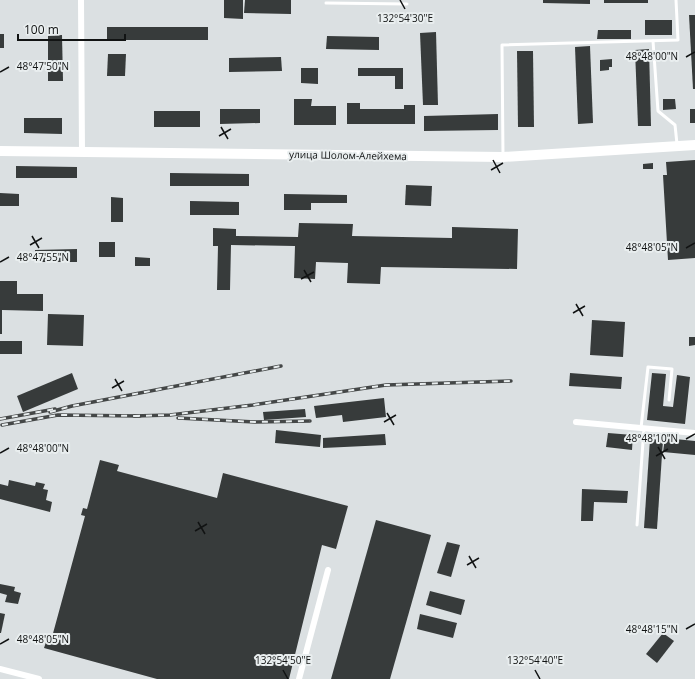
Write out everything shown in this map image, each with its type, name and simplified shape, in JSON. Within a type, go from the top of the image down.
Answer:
[{"type":"main road","name":"улица Шолом-Алейхема","points":[[0,151],[503,157],[695,145]]},
{"type":"street","points":[[81,0],[82,151]]},
{"type":"street","points":[[576,422],[695,433]]},
{"type":"street","points":[[299,679],[328,570]]},
{"type":"street","points":[[0,668],[39,679]]},
{"type":"lane","points":[[503,157],[502,45],[678,40],[676,0]]},
{"type":"lane","points":[[326,3],[407,4]]},
{"type":"lane","points":[[653,41],[658,111],[675,125],[677,146]]},
{"type":"lane","points":[[637,525],[648,367],[672,370],[669,400]]},
{"type":"building","points":[[224,0],[243,0],[243,19],[224,18]]},
{"type":"building","points":[[245,0],[291,0],[291,14],[244,13]]},
{"type":"building","points":[[543,0],[590,0],[590,4],[543,3]]},
{"type":"building","points":[[604,0],[648,0],[648,3],[604,3]]},
{"type":"building","points":[[689,15],[695,15],[695,89],[693,89]]},
{"type":"building","points":[[645,20],[672,20],[672,35],[645,35]]},
{"type":"building","points":[[107,27],[208,27],[208,40],[107,40]]},
{"type":"building","points":[[598,30],[631,30],[631,39],[597,39]]},
{"type":"building","points":[[436,32],[438,105],[423,105],[420,33]]},
{"type":"building","points":[[0,34],[4,34],[4,48],[0,48]]},
{"type":"building","points":[[62,35],[63,81],[48,81],[48,36]]},
{"type":"building","points":[[327,36],[379,37],[379,50],[326,49]]},
{"type":"building","points":[[590,46],[593,123],[578,124],[575,47]]},
{"type":"building","points":[[649,49],[651,126],[638,126],[635,50]]},
{"type":"building","points":[[517,51],[533,51],[534,127],[518,127]]},
{"type":"building","points":[[108,54],[126,54],[125,76],[107,76]]},
{"type":"building","points":[[281,57],[282,71],[229,72],[229,58]]},
{"type":"building","points":[[612,59],[612,67],[609,67],[609,70],[600,71],[600,60]]},
{"type":"building","points":[[301,68],[318,68],[318,84],[301,83]]},
{"type":"building","points":[[358,68],[403,68],[403,89],[395,89],[395,76],[358,76]]},
{"type":"building","points":[[294,99],[312,99],[311,106],[336,106],[336,125],[294,125]]},
{"type":"building","points":[[663,99],[675,99],[676,109],[663,110]]},
{"type":"building","points":[[347,103],[360,103],[360,109],[404,109],[404,105],[415,105],[415,124],[347,124]]},
{"type":"building","points":[[220,109],[260,109],[260,123],[220,124]]},
{"type":"building","points":[[690,109],[695,109],[695,123],[690,123]]},
{"type":"building","points":[[154,111],[200,111],[200,127],[154,127]]},
{"type":"building","points":[[498,114],[498,130],[424,131],[424,116]]},
{"type":"building","points":[[24,118],[62,118],[62,134],[24,133]]},
{"type":"building","points":[[695,160],[695,258],[668,260],[663,175],[667,175],[666,162]]},
{"type":"building","points":[[653,163],[653,169],[643,169],[643,164]]},
{"type":"building","points":[[16,166],[77,167],[77,178],[16,178]]},
{"type":"building","points":[[170,173],[249,174],[249,186],[170,186]]},
{"type":"building","points":[[406,185],[432,186],[431,206],[405,205]]},
{"type":"building","points":[[0,193],[19,194],[19,206],[0,206]]},
{"type":"building","points":[[284,194],[347,195],[347,203],[311,203],[311,210],[284,210]]},
{"type":"building","points":[[111,197],[123,198],[123,222],[111,222]]},
{"type":"building","points":[[190,201],[239,202],[239,215],[190,215]]},
{"type":"building","points":[[299,223],[353,224],[352,236],[452,238],[452,227],[518,229],[517,269],[381,267],[380,284],[347,283],[348,263],[316,262],[315,279],[294,278],[295,246],[231,245],[230,290],[217,290],[218,246],[213,246],[213,228],[236,229],[236,236],[298,237]]},
{"type":"building","points":[[99,242],[115,242],[115,257],[99,257]]},
{"type":"building","points":[[77,249],[77,262],[35,262],[35,250]]},
{"type":"building","points":[[135,257],[150,258],[150,266],[135,266]]},
{"type":"building","points":[[0,281],[17,281],[17,294],[43,294],[43,311],[2,310],[2,334],[0,334]]},
{"type":"building","points":[[48,314],[84,315],[83,346],[47,345]]},
{"type":"building","points":[[592,320],[625,322],[623,357],[590,355]]},
{"type":"building","points":[[689,337],[695,337],[695,345],[689,346]]},
{"type":"building","points":[[0,341],[22,341],[22,354],[0,354]]},
{"type":"building","points":[[72,373],[78,389],[23,412],[17,396]]},
{"type":"building","points":[[570,373],[622,377],[621,389],[569,386]]},
{"type":"building","points":[[652,373],[666,374],[663,406],[673,407],[677,375],[690,377],[685,424],[647,420]]},
{"type":"building","points":[[384,398],[386,417],[343,422],[342,415],[316,418],[314,406]]},
{"type":"building","points":[[305,409],[306,417],[264,420],[263,412]]},
{"type":"building","points":[[276,430],[321,435],[320,447],[275,443]]},
{"type":"building","points":[[608,433],[633,435],[632,450],[606,447]]},
{"type":"building","points":[[385,434],[386,445],[323,448],[323,438]]},
{"type":"building","points":[[665,438],[695,441],[695,455],[663,452]]},
{"type":"building","points":[[650,439],[663,440],[657,529],[644,528]]},
{"type":"building","points":[[100,460],[119,465],[117,471],[217,498],[223,473],[348,506],[336,549],[322,545],[289,679],[157,679],[44,648],[48,636],[52,637],[85,516],[81,515],[83,508],[87,509]]},
{"type":"building","points":[[9,480],[35,486],[36,482],[45,484],[43,489],[48,490],[46,500],[52,502],[50,512],[0,499],[0,484],[8,486]]},
{"type":"building","points":[[582,489],[628,491],[627,503],[594,502],[593,521],[581,521]]},
{"type":"building","points":[[376,520],[431,535],[390,679],[331,679]]},
{"type":"building","points":[[447,542],[460,545],[451,577],[437,573]]},
{"type":"building","points":[[0,584],[15,587],[14,591],[21,593],[18,604],[5,602],[7,595],[0,593]]},
{"type":"building","points":[[430,591],[465,600],[461,615],[426,605]]},
{"type":"building","points":[[0,613],[5,614],[1,633],[0,633]]},
{"type":"building","points":[[420,614],[457,623],[453,638],[417,629]]},
{"type":"building","points":[[663,633],[674,641],[657,663],[646,654]]},
{"type":"railway","points":[[50,412],[72,406],[281,366]]},
{"type":"railway","points":[[134,416],[170,415],[253,405],[386,385],[511,381]]},
{"type":"railway","points":[[0,419],[55,409]]},
{"type":"railway","points":[[2,425],[58,415],[140,416]]},
{"type":"railway","points":[[178,418],[255,422],[310,421]]}]
